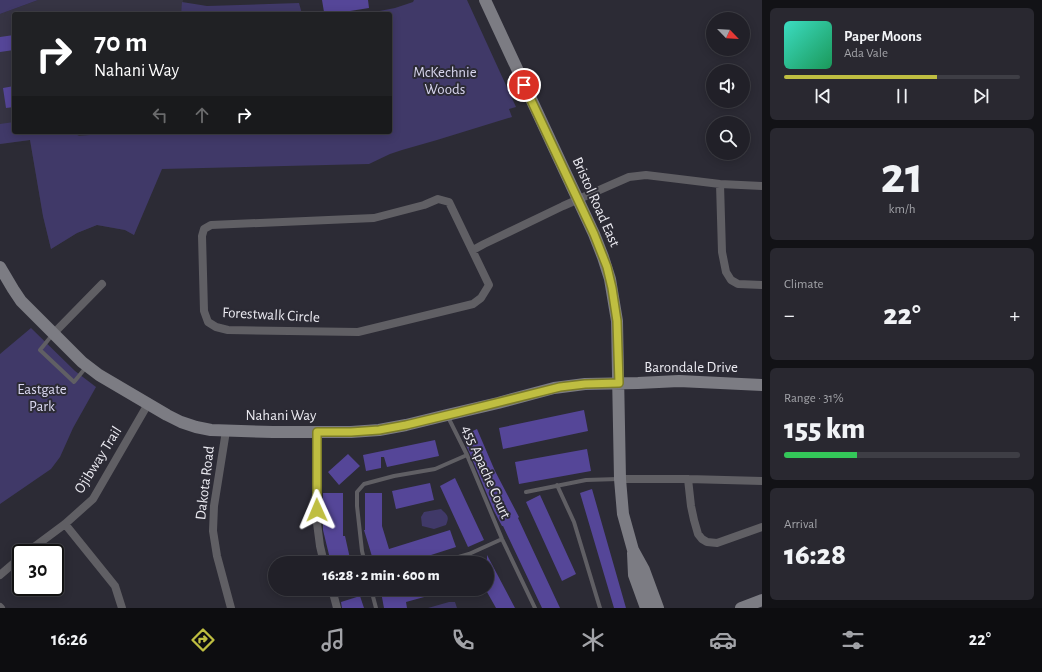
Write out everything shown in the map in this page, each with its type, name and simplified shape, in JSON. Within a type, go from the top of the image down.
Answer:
[{"type":"street","name":"Bristol Road East","points":[[485,0],[598,242],[610,278],[617,321],[620,479],[623,514],[633,550],[634,575],[646,608]]},
{"type":"street","points":[[473,250],[578,199],[629,177],[646,175],[720,184],[762,186]]},
{"type":"street","points":[[720,184],[722,252],[726,272],[731,280],[738,284],[762,285]]},
{"type":"street","name":"Forestwalk Circle","points":[[438,199],[449,202],[473,250],[489,285],[481,298],[473,304],[358,332],[228,330],[216,327],[208,322],[204,311],[202,236],[204,229],[211,225],[374,218],[424,205],[438,199]]},
{"type":"street","name":"Nahani Way","points":[[0,267],[22,301],[87,366],[105,379],[181,422],[211,430],[351,432],[379,430],[406,425],[560,387],[585,384],[619,383]]},
{"type":"street","points":[[54,333],[102,284]]},
{"type":"street","name":"Barondale Drive","points":[[619,383],[679,381],[762,385]]},
{"type":"street","name":"Ojibway Trail","points":[[38,544],[65,524],[93,499],[148,404]]},
{"type":"street","name":"Dakota Road","points":[[226,431],[214,506],[213,530],[217,556],[231,608]]},
{"type":"street","points":[[317,432],[318,523],[322,556]]},
{"type":"street","points":[[620,479],[762,481]]},
{"type":"street","points":[[688,479],[691,506],[698,534],[702,539],[713,544],[762,527]]},
{"type":"street","points":[[65,524],[115,586],[122,608]]},
{"type":"street","name":"Bristol Road East","points":[[633,550],[644,570],[658,608]]},
{"type":"street","points":[[0,575],[12,565]]},
{"type":"street","points":[[334,596],[337,608]]},
{"type":"street","points":[[741,608],[762,600]]},
{"type":"lane","points":[[54,333],[40,350],[74,382],[87,366]]},
{"type":"lane","name":"455 Apache Court","points":[[447,415],[467,455],[502,539],[535,608]]},
{"type":"lane","points":[[363,556],[357,506],[357,492],[364,484],[394,476],[435,469],[467,455]]},
{"type":"lane","points":[[526,492],[586,480],[620,479]]},
{"type":"lane","points":[[557,485],[574,522],[600,608]]},
{"type":"lane","name":"455 Apache Court","points":[[462,556],[502,539]]},
{"type":"lane","points":[[372,596],[376,608]]},
{"type":"shaded area","points":[[38,0],[183,0],[181,12],[12,12],[12,134],[168,134],[134,235],[125,230],[97,225],[77,233],[51,249],[43,216],[30,140],[0,144],[0,14]]},
{"type":"green space","points":[[0,0],[38,0],[0,14]]},
{"type":"green space","name":"McKechnie Woods","points":[[414,0],[467,0],[516,107],[509,109],[512,117],[402,150],[369,164],[162,169],[134,235],[125,230],[97,225],[77,233],[51,249],[43,216],[30,140],[0,144],[0,124],[12,122],[12,134],[76,134],[79,136],[100,134],[392,134],[392,12],[374,12],[395,8],[413,2]]},
{"type":"green space","points":[[182,2],[207,6],[299,3],[301,12],[181,12]]},
{"type":"green space","name":"Eastgate Park","points":[[31,328],[75,371],[96,387],[73,428],[60,457],[51,469],[0,504],[0,354]]},
{"type":"green space","points":[[441,509],[447,516],[448,520],[446,525],[434,529],[422,526],[421,517],[424,512]]},
{"type":"green space","points":[[449,602],[455,602],[457,608],[428,608]]},
{"type":"building","points":[[322,0],[368,0],[369,8],[344,12],[324,12]]},
{"type":"building","points":[[12,35],[12,50],[0,52],[0,37]]},
{"type":"building","points":[[12,86],[12,107],[6,108],[3,88]]},
{"type":"building","points":[[584,410],[588,431],[503,449],[499,428]]},
{"type":"building","points":[[477,429],[495,471],[519,517],[518,518],[560,608],[542,608],[503,526],[494,511],[462,436]]},
{"type":"building","points":[[435,440],[439,456],[387,467],[384,457],[381,457],[381,468],[366,471],[363,455]]},
{"type":"building","points":[[587,449],[591,471],[519,484],[515,462]]},
{"type":"building","points":[[348,454],[360,466],[339,485],[328,472]]},
{"type":"building","points":[[455,478],[484,540],[468,547],[440,486]]},
{"type":"building","points":[[430,483],[434,500],[396,509],[392,491]]},
{"type":"building","points":[[592,489],[626,608],[614,608],[580,493]]},
{"type":"building","points":[[323,493],[343,493],[343,536],[345,536],[349,556],[329,556],[323,530]]},
{"type":"building","points":[[365,493],[382,493],[382,526],[389,549],[450,530],[456,547],[428,556],[372,556],[365,530]]},
{"type":"building","points":[[540,495],[576,574],[562,581],[526,502]]},
{"type":"building","points":[[494,568],[515,608],[496,608],[489,596],[494,596]]},
{"type":"building","points":[[360,596],[364,608],[342,608],[341,602]]},
{"type":"building","points":[[382,596],[428,596],[406,602],[407,608],[384,608]]},
{"type":"route","points":[[317,510],[317,432],[379,430],[406,425],[560,387],[576,384],[619,383],[617,321],[607,267],[594,234],[524,85]]}]
